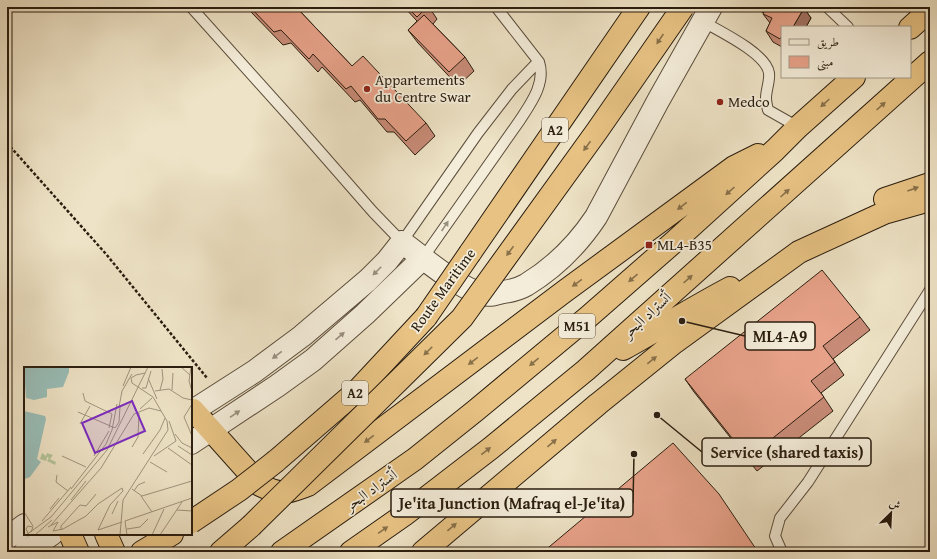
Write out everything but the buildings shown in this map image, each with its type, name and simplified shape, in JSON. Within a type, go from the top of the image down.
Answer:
[{"type":"highway","name":"Route Maritime","points":[[192,521],[239,490],[276,461],[358,390],[426,318],[639,7]]},
{"type":"highway","points":[[221,552],[251,526],[462,318],[593,138],[682,7]]},
{"type":"highway","points":[[911,27],[930,10]]},
{"type":"highway","name":"أتستراد البحر","points":[[351,552],[404,515],[491,448],[586,370],[930,62]]},
{"type":"highway","name":"أتستراد البحر","points":[[282,552],[414,459],[475,411],[587,318],[675,241],[853,78]]},
{"type":"highway","points":[[192,411],[260,485],[274,492],[290,492],[308,484],[734,167],[754,157],[775,150]]},
{"type":"highway","points":[[423,552],[598,404],[669,347],[799,252],[878,202],[930,184]]},
{"type":"highway","points":[[586,370],[668,324],[695,306],[799,252],[884,213],[930,200]]},
{"type":"highway","points":[[70,535],[78,552]]},
{"type":"highway","points":[[106,535],[114,552]]},
{"type":"highway","points":[[142,552],[170,535]]},
{"type":"street","points":[[192,411],[255,371],[302,336],[368,280],[387,261],[402,242],[458,283],[473,290],[489,295],[516,290],[526,285],[558,260],[586,231],[596,217],[658,101],[707,14]]},
{"type":"street","points":[[192,441],[313,360],[366,314],[423,258]]},
{"type":"street","points":[[7,538],[24,527]]},
{"type":"street","points":[[25,552],[50,535]]},
{"type":"lane","points":[[190,7],[373,212],[402,242],[478,133],[512,89],[539,62]]},
{"type":"lane","points":[[423,258],[529,105],[540,84],[542,71],[539,62],[496,7]]},
{"type":"lane","points":[[827,7],[847,26]]},
{"type":"lane","points":[[707,14],[746,46],[767,68],[769,74],[766,99],[768,110],[798,127]]},
{"type":"lane","points":[[782,552],[776,536],[780,518],[808,482],[930,290]]},
{"type":"path","points":[[7,143],[106,254],[219,393]]},
{"type":"place","name":"Appartements du Centre Swar","points":[[367,89]]},
{"type":"place","name":"Medco","points":[[720,102]]},
{"type":"place","name":"ML4-B35","points":[[649,245]]},
{"type":"place","name":"ML4-A9","points":[[682,321]]},
{"type":"place","name":"Service (shared taxis)","points":[[657,415]]},
{"type":"place","name":"Je'ita Junction (Mafraq el-Je'ita)","points":[[634,454]]}]
